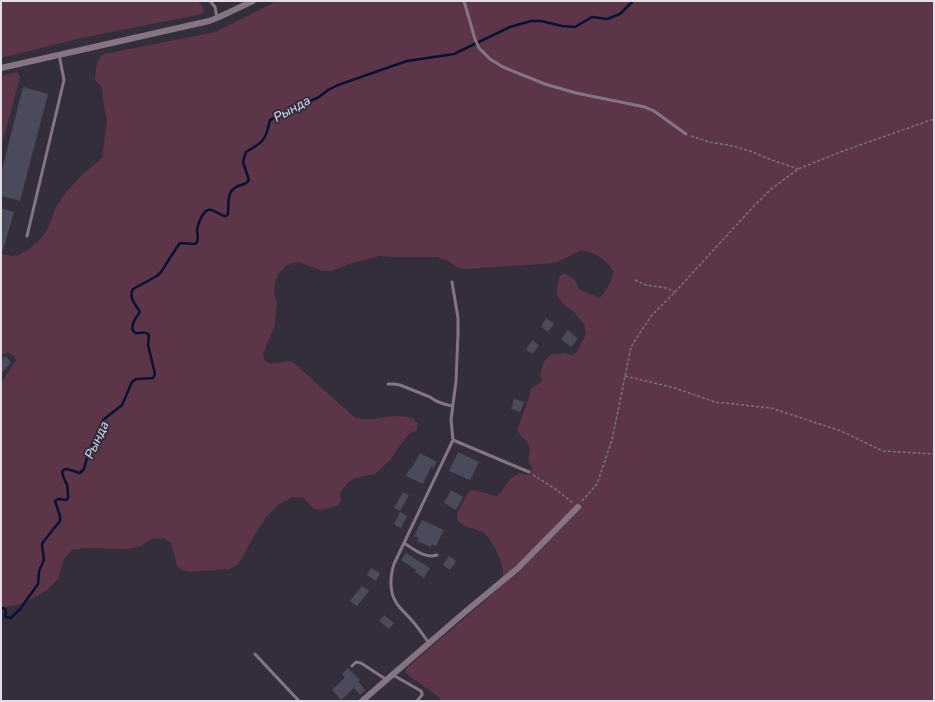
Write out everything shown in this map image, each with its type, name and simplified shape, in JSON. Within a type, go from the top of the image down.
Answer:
[{"type":"street","points":[[1,68],[209,21],[253,1]]},
{"type":"street","points":[[362,701],[518,568],[578,507]]},
{"type":"lane","points":[[210,1],[215,7],[217,18]]},
{"type":"lane","points":[[464,1],[475,39],[480,48],[490,59],[503,67],[545,84],[576,93],[645,107],[654,111],[686,134]]},
{"type":"lane","points":[[27,236],[64,80],[59,54]]},
{"type":"lane","points":[[429,643],[418,627],[397,604],[393,596],[391,578],[394,564],[453,440],[452,406],[456,382],[458,318],[452,282]]},
{"type":"lane","points":[[388,384],[400,385],[430,397],[436,401],[452,406]]},
{"type":"lane","points":[[453,440],[529,472]]},
{"type":"lane","points":[[404,543],[428,556],[437,555]]},
{"type":"lane","points":[[255,654],[299,701]]},
{"type":"lane","points":[[352,666],[356,662],[361,663],[387,680]]},
{"type":"lane","points":[[393,675],[421,691],[422,696],[417,701]]},
{"type":"path","points":[[529,472],[554,488],[578,507],[597,484],[612,440],[631,347],[652,315],[770,190],[798,169],[843,151],[934,119]]},
{"type":"path","points":[[686,134],[709,142],[750,151],[798,169]]},
{"type":"path","points":[[635,280],[646,285],[666,288],[675,292]]},
{"type":"path","points":[[625,376],[674,388],[716,402],[771,408],[841,431],[883,451],[934,454]]},
{"type":"shaded area","points":[[1,1],[198,1],[204,9],[203,13],[198,15],[81,38],[1,58]]},
{"type":"shaded area","points":[[277,1],[934,1],[934,701],[440,701],[440,698],[405,672],[409,666],[496,591],[502,581],[502,564],[497,552],[487,536],[480,531],[462,525],[457,518],[457,513],[469,491],[474,490],[496,496],[510,479],[519,473],[526,475],[530,474],[532,470],[529,461],[529,445],[517,430],[529,398],[530,391],[542,380],[540,376],[545,360],[551,355],[564,353],[572,355],[577,352],[586,334],[584,324],[573,311],[562,303],[557,295],[557,287],[560,276],[566,274],[574,279],[581,290],[599,298],[606,290],[614,272],[600,257],[582,250],[555,263],[466,269],[458,268],[447,260],[436,257],[379,256],[352,263],[331,271],[322,271],[299,262],[286,266],[278,274],[275,283],[274,293],[277,303],[275,325],[263,355],[265,361],[271,364],[288,361],[294,363],[354,417],[373,419],[392,416],[410,417],[413,418],[418,424],[417,430],[409,434],[391,459],[375,474],[355,478],[348,483],[341,491],[341,500],[339,505],[319,510],[312,507],[304,498],[293,497],[279,504],[267,516],[236,566],[229,569],[190,572],[183,570],[178,567],[171,543],[164,538],[152,539],[141,546],[126,549],[87,548],[72,550],[64,559],[58,579],[47,590],[21,604],[1,608],[1,383],[16,360],[14,356],[9,353],[1,356],[1,253],[11,256],[19,255],[39,241],[47,230],[56,207],[67,191],[82,175],[102,158],[107,120],[102,87],[95,80],[96,66],[101,56],[104,54],[215,32]]},
{"type":"shaded area","points":[[17,72],[20,77],[1,148],[1,76]]},
{"type":"building","points":[[23,87],[48,94],[20,201],[1,196],[1,174]]},
{"type":"building","points":[[1,208],[14,212],[3,250],[1,250]]},
{"type":"building","points":[[546,318],[554,324],[548,332],[541,327]]},
{"type":"building","points":[[568,330],[578,339],[571,347],[561,339]]},
{"type":"building","points":[[532,340],[539,345],[533,354],[526,350]]},
{"type":"building","points":[[5,356],[11,362],[1,374],[1,360]]},
{"type":"building","points":[[514,399],[524,402],[520,412],[511,409]]},
{"type":"building","points":[[458,452],[479,462],[470,480],[449,471]]},
{"type":"building","points":[[420,453],[437,462],[433,468],[431,467],[423,484],[406,476]]},
{"type":"building","points":[[451,490],[463,497],[456,510],[444,503]]},
{"type":"building","points":[[403,492],[409,495],[400,511],[394,508]]},
{"type":"building","points":[[400,512],[407,516],[401,528],[394,524]]},
{"type":"building","points":[[422,520],[444,530],[436,546],[432,544],[431,547],[417,541],[419,538],[414,536]]},
{"type":"building","points":[[406,553],[430,568],[424,578],[415,572],[416,570],[401,560]]},
{"type":"building","points":[[449,556],[456,561],[450,570],[443,565]]},
{"type":"building","points":[[371,568],[380,573],[376,581],[367,575]]},
{"type":"building","points":[[362,586],[369,591],[357,606],[350,601]]},
{"type":"building","points":[[384,615],[394,623],[389,629],[379,621]]},
{"type":"building","points":[[348,668],[360,680],[358,681],[365,690],[360,695],[354,688],[341,700],[332,690],[345,677],[342,674]]},
{"type":"waterway","name":"Рында","points":[[1,608],[5,609],[6,617],[11,618],[20,609],[38,584],[39,571],[44,560],[43,542],[60,521],[60,516],[55,501],[58,499],[66,500],[68,498],[67,487],[62,473],[63,471],[67,469],[80,473],[84,469],[88,454],[103,420],[122,405],[132,382],[136,379],[153,378],[155,374],[148,345],[149,335],[144,332],[136,333],[132,329],[140,312],[131,295],[133,289],[157,276],[180,243],[195,244],[197,242],[197,230],[200,219],[206,211],[211,210],[224,216],[228,214],[230,194],[234,188],[246,184],[249,180],[243,162],[246,152],[263,139],[267,132],[270,120],[319,97],[338,85],[407,61],[454,54],[510,27],[531,21],[541,21],[562,26],[575,27],[592,17],[607,19],[620,14],[633,1]]}]
